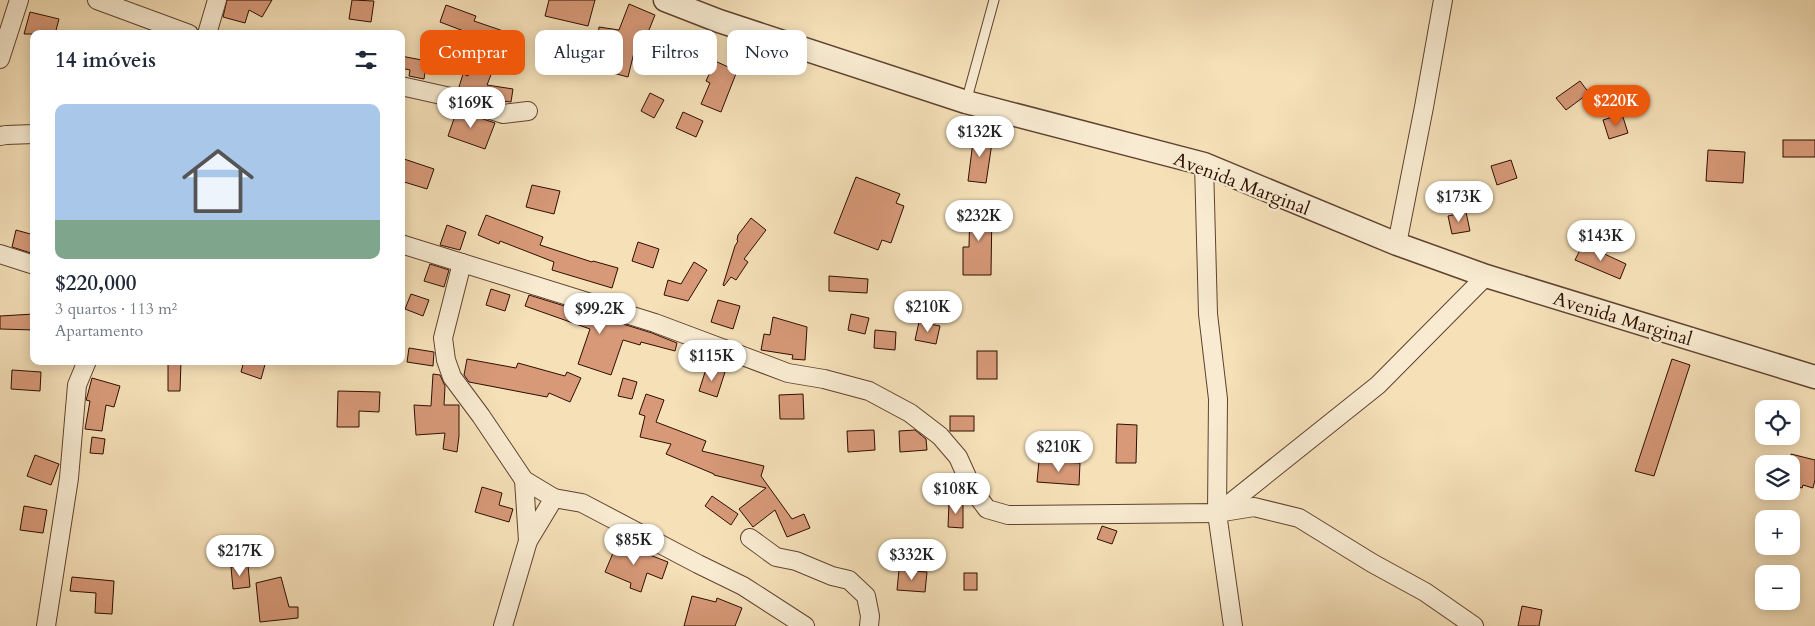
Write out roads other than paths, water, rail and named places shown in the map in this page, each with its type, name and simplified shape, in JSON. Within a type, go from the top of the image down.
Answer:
[{"type":"street","points":[[0,59],[3,38],[19,0]]},
{"type":"street","points":[[97,0],[178,30]]},
{"type":"street","points":[[208,30],[217,0]]},
{"type":"street","name":"Avenida Marginal","points":[[666,0],[719,22],[966,102],[1204,164],[1397,244],[1486,276],[1815,377]]},
{"type":"street","points":[[1397,244],[1443,0]]},
{"type":"street","points":[[405,87],[455,98],[503,114],[528,111]]},
{"type":"street","points":[[0,136],[30,134]]},
{"type":"street","points":[[1204,164],[1208,314],[1218,400],[1217,513],[1233,626]]},
{"type":"street","points":[[405,245],[655,323],[788,373],[824,379],[869,392],[910,413],[940,436],[958,457],[973,490],[987,509],[1008,515],[1217,513],[1254,506],[1299,518],[1372,563],[1424,592],[1474,626]]},
{"type":"street","points":[[0,254],[30,264]]},
{"type":"street","points":[[462,263],[443,338],[446,360],[452,377],[524,480],[554,498],[582,502],[743,586],[805,626]]},
{"type":"street","points":[[1217,513],[1378,385],[1486,276]]},
{"type":"street","points":[[46,626],[69,478],[77,385],[85,365]]},
{"type":"street","points":[[524,480],[528,541]]},
{"type":"street","points":[[503,626],[528,541],[554,498]]},
{"type":"street","points":[[750,538],[776,557],[813,566],[832,576],[849,580],[866,596],[870,616],[869,626]]},
{"type":"lane","points":[[966,102],[994,0]]}]
